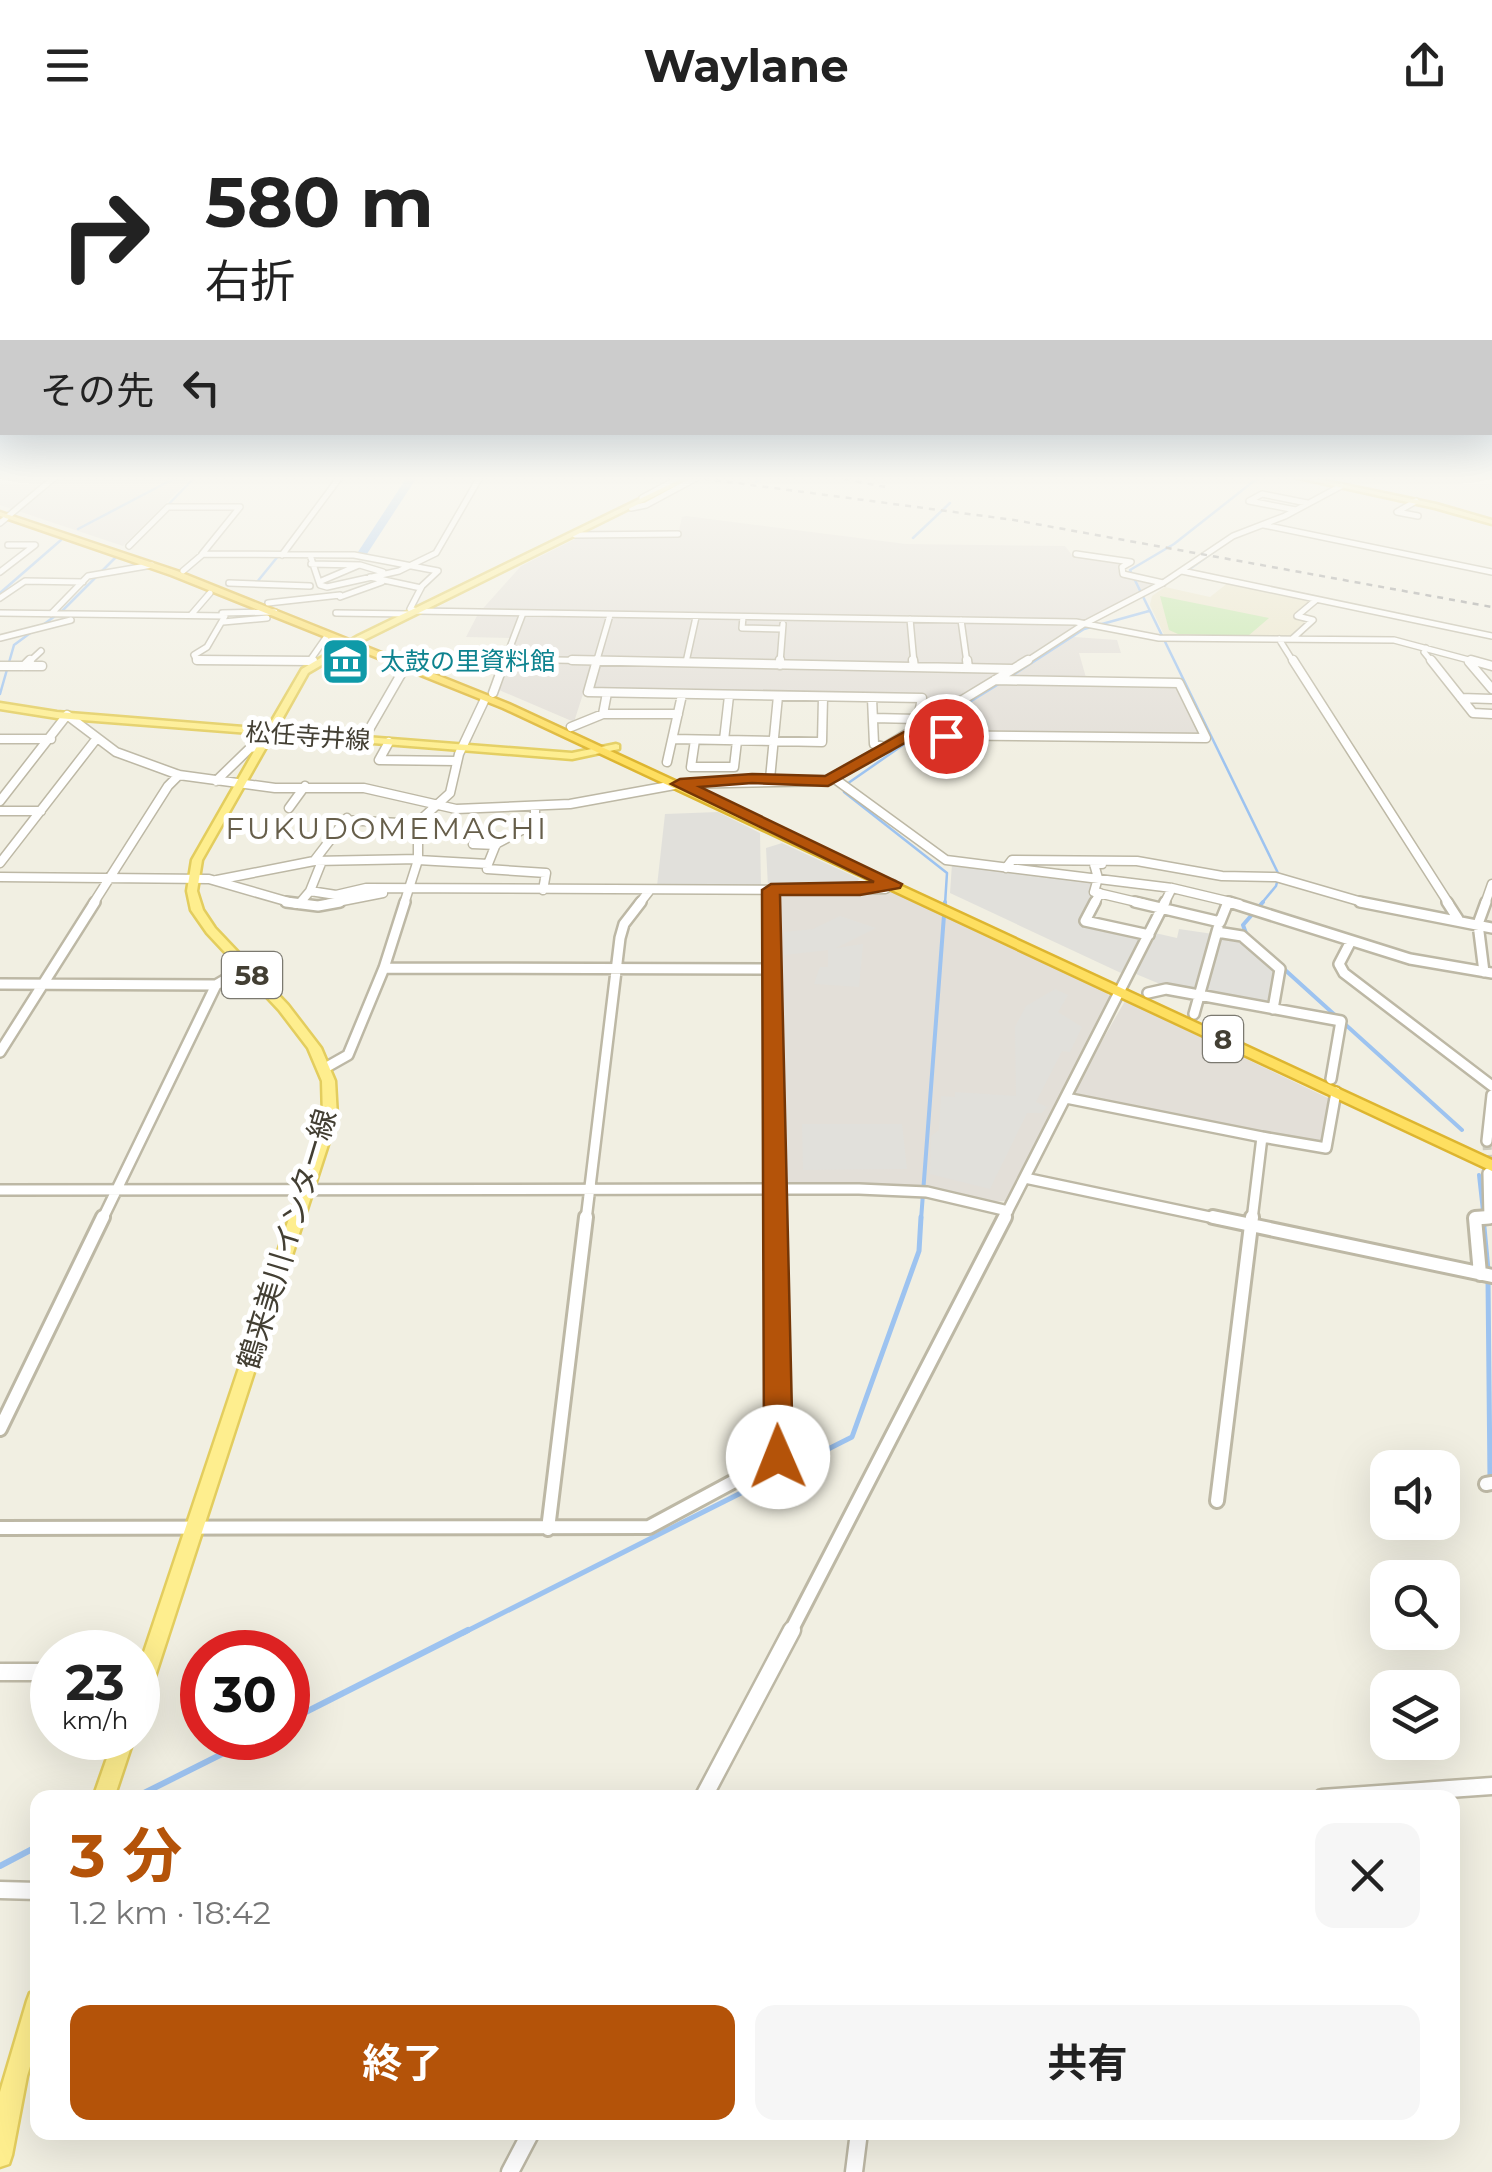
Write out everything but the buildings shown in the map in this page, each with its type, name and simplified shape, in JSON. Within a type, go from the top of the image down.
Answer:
[{"type":"highway","name":"8","points":[[169,572],[492,690],[680,784],[893,884],[931,897]]},
{"type":"highway","name":"8","points":[[186,572],[227,585],[275,609],[697,784],[1334,1085],[1490,1147]]},
{"type":"highway","name":"8","points":[[1124,986],[1194,1014],[1490,1170]]},
{"type":"main road","points":[[193,878],[205,843],[296,683],[314,662],[499,572]]},
{"type":"main road","name":"松任寺井線","points":[[0,706],[265,740],[363,740],[572,756],[610,749]]},
{"type":"main road","name":"鶴来美川インター線","points":[[157,1630],[330,1117],[325,1068],[307,1038],[197,910],[192,899],[193,878]]},
{"type":"main road","points":[[106,1790],[116,1760]]},
{"type":"main road","points":[[0,2155],[15,2076],[30,2027]]},
{"type":"street","points":[[54,615],[82,582],[94,575],[112,572]]},
{"type":"street","points":[[314,572],[319,583]]},
{"type":"street","points":[[306,598],[305,587],[346,572]]},
{"type":"street","points":[[374,572],[383,578]]},
{"type":"street","points":[[0,613],[88,616],[275,609],[306,598],[340,596],[395,572]]},
{"type":"street","points":[[413,613],[410,609],[422,588],[437,572]]},
{"type":"street","points":[[1123,572],[1164,584]]},
{"type":"street","points":[[842,784],[888,748],[1002,681],[1014,669],[1182,572]]},
{"type":"street","points":[[1183,572],[1492,636]]},
{"type":"street","points":[[343,574],[383,578],[422,588]]},
{"type":"street","points":[[319,583],[335,587],[367,577]]},
{"type":"street","points":[[0,598],[25,581],[82,582]]},
{"type":"street","points":[[227,585],[310,586]]},
{"type":"street","points":[[335,587],[340,596],[335,617],[523,613],[961,620],[1089,626],[1163,638],[1394,640],[1492,666]]},
{"type":"street","points":[[194,611],[210,590]]},
{"type":"street","points":[[1292,639],[1313,620],[1297,616],[1316,600]]},
{"type":"street","points":[[223,622],[264,619],[275,609]]},
{"type":"street","points":[[194,611],[225,616],[194,655],[197,661],[314,662],[327,636]]},
{"type":"street","points":[[492,690],[523,613]]},
{"type":"street","points":[[610,614],[588,692],[922,698],[918,719],[873,718]]},
{"type":"street","points":[[0,638],[88,616]]},
{"type":"street","points":[[686,662],[696,616]]},
{"type":"street","points":[[742,617],[742,628],[782,628]]},
{"type":"street","points":[[780,664],[783,618]]},
{"type":"street","points":[[910,619],[914,666]]},
{"type":"street","points":[[961,620],[968,668]]},
{"type":"street","points":[[1278,639],[1458,920]]},
{"type":"street","points":[[1426,648],[1424,652],[1473,714],[1492,714]]},
{"type":"street","points":[[24,666],[41,651]]},
{"type":"street","points":[[504,659],[1014,669]]},
{"type":"street","points":[[1468,661],[1492,689]]},
{"type":"street","points":[[6,666],[42,666]]},
{"type":"street","points":[[363,740],[404,669],[411,666]]},
{"type":"street","points":[[914,735],[1206,738],[1179,682],[1002,681]]},
{"type":"street","points":[[603,714],[607,693]]},
{"type":"street","points":[[668,762],[682,695]]},
{"type":"street","points":[[724,740],[729,696]]},
{"type":"street","points":[[770,779],[778,696]]},
{"type":"street","points":[[673,739],[822,742],[823,698]]},
{"type":"street","points":[[872,698],[874,744],[888,748]]},
{"type":"street","points":[[1461,698],[1492,698]]},
{"type":"street","points":[[325,1068],[348,1055],[384,968],[418,860],[417,824],[432,806],[450,794],[457,761],[484,701]]},
{"type":"street","points":[[571,727],[603,714],[678,714]]},
{"type":"street","points":[[0,802],[67,715],[116,752],[179,775],[275,788],[364,788],[432,806],[482,810],[535,806],[604,799],[680,784],[770,779],[842,784],[940,858],[1172,888],[1254,908],[1410,959],[1488,972],[1478,924],[1492,884]]},
{"type":"street","points":[[0,863],[97,738]]},
{"type":"street","points":[[0,739],[51,739]]},
{"type":"street","points":[[216,781],[250,748],[265,740]]},
{"type":"street","points":[[695,740],[691,766],[734,768],[737,740]]},
{"type":"street","points":[[389,742],[379,760],[457,761]]},
{"type":"street","points":[[0,1052],[168,786],[179,775]]},
{"type":"street","points":[[595,784],[604,799]]},
{"type":"street","points":[[289,808],[306,786]]},
{"type":"street","points":[[478,832],[473,844],[496,844],[535,823],[535,806]]},
{"type":"street","points":[[0,811],[40,811]]},
{"type":"street","points":[[300,904],[310,891],[318,861],[348,817],[417,824]]},
{"type":"street","points":[[476,890],[496,844]]},
{"type":"street","points":[[217,880],[318,861],[418,860],[546,873],[543,890]]},
{"type":"street","points":[[1006,868],[1012,860],[1152,863],[1222,876],[1282,878],[1382,908],[1492,928]]},
{"type":"street","points":[[1178,862],[1094,864],[1098,878],[1094,892],[1162,908],[1242,936],[1280,969],[1272,1009]]},
{"type":"street","points":[[0,877],[217,880],[300,904],[344,903],[408,890]]},
{"type":"street","points":[[310,891],[336,895],[366,888],[860,890],[893,884]]},
{"type":"street","points":[[706,1790],[1172,888]]},
{"type":"street","points":[[548,1529],[616,968],[624,924],[650,890]]},
{"type":"street","points":[[1,1530],[649,1528],[778,1457],[771,890]]},
{"type":"street","points":[[1100,893],[1085,921],[1148,935]]},
{"type":"street","points":[[1194,1014],[1228,902]]},
{"type":"street","points":[[1350,941],[1339,964],[1344,973],[1492,1086]]},
{"type":"street","points":[[0,984],[216,985],[245,968]]},
{"type":"street","points":[[384,968],[770,969]]},
{"type":"street","points":[[0,1429],[216,985]]},
{"type":"street","points":[[1066,1098],[1326,1148],[1341,1021],[1166,990],[1148,993]]},
{"type":"street","points":[[1490,1147],[1492,1095]]},
{"type":"street","points":[[1217,1501],[1262,1137]]},
{"type":"street","points":[[1025,1178],[1485,1275],[1474,1218],[1482,1219],[1490,1170]]},
{"type":"street","points":[[0,1190],[922,1192],[1008,1211]]},
{"type":"street","points":[[0,1672],[30,1672]]},
{"type":"street","points":[[1435,1790],[1492,1786]]},
{"type":"street","points":[[0,1890],[30,1891]]},
{"type":"street","points":[[510,2172],[527,2140]]},
{"type":"street","points":[[854,2172],[858,2140]]},
{"type":"shaded area","points":[[515,572],[1120,572],[1156,584],[1083,620],[1060,636],[1117,640],[1121,653],[1079,653],[1087,681],[1178,684],[1202,737],[920,735],[968,705],[924,705],[924,697],[584,691],[574,722],[499,690],[514,638],[466,637],[478,614]]},
{"type":"shaded area","points":[[1229,582],[1311,600],[1293,615],[1308,619],[1288,638],[1165,637],[1150,605],[1152,596],[1165,587],[1210,597]]},
{"type":"shaded area","points":[[718,812],[760,833],[761,886],[657,886],[665,814]]},
{"type":"shaded area","points":[[782,843],[860,879],[848,888],[768,887],[766,848]]},
{"type":"shaded area","points":[[952,864],[1093,881],[1095,894],[1081,924],[1140,937],[1121,973],[950,893]]},
{"type":"shaded area","points":[[897,891],[1105,991],[1111,998],[1005,1201],[990,1202],[908,1187],[780,1184],[775,894]]},
{"type":"shaded area","points":[[840,916],[876,928],[836,948],[863,944],[859,987],[814,984],[820,967],[828,967],[828,950],[784,955],[784,932],[813,929]]},
{"type":"shaded area","points":[[1179,929],[1213,934],[1200,993],[1172,989],[1136,974],[1155,933],[1177,938]]},
{"type":"shaded area","points":[[1220,934],[1237,937],[1278,969],[1269,1008],[1204,995]]},
{"type":"shaded area","points":[[1055,989],[1068,995],[1058,1012],[1082,1027],[1070,1052],[1062,1051],[1036,1102],[1047,1107],[1042,1113],[1027,1113],[990,1189],[930,1174],[931,1136],[939,1130],[941,1096],[955,1097],[955,1092],[1016,1096],[1015,1027],[1026,1006]]},
{"type":"shaded area","points":[[1125,1001],[1328,1098],[1321,1144],[1072,1093]]},
{"type":"shaded area","points":[[802,1124],[902,1124],[907,1169],[803,1170]]},
{"type":"green space","points":[[1160,596],[1269,618],[1248,636],[1178,634],[1169,630]]},
{"type":"waterway","points":[[0,593],[24,572]]},
{"type":"waterway","points":[[40,627],[101,572]]},
{"type":"waterway","points":[[257,582],[265,572]]},
{"type":"waterway","points":[[1131,572],[1279,875],[1276,886],[1261,904]]},
{"type":"waterway","points":[[1010,677],[1084,629],[1149,611]]},
{"type":"waterway","points":[[0,694],[14,645],[33,631]]},
{"type":"waterway","points":[[921,732],[1002,682]]},
{"type":"waterway","points":[[913,738],[844,786],[844,792],[947,873],[945,904]]},
{"type":"waterway","points":[[921,1220],[945,902]]},
{"type":"waterway","points":[[1247,936],[1243,925],[1263,902]]},
{"type":"waterway","points":[[1284,969],[1462,1130]]},
{"type":"waterway","points":[[1479,1175],[1484,1220]]},
{"type":"waterway","points":[[463,1633],[852,1437],[919,1251],[921,1217]]},
{"type":"waterway","points":[[1483,1217],[1488,1270]]},
{"type":"waterway","points":[[1488,1279],[1490,1480]]},
{"type":"waterway","points":[[310,1710],[468,1630]]},
{"type":"waterway","points":[[150,1790],[210,1760]]},
{"type":"waterway","points":[[0,1866],[30,1850]]},
{"type":"tunnel","points":[[1487,1141],[1488,1170]]},
{"type":"railway","points":[[1301,572],[1492,607]]},
{"type":"place","name":"太鼓の里資料館","points":[[345,661]]},
{"type":"district","name":"FUKUDOMEMACHI","points":[[387,828]]},
{"type":"route","points":[[778,1457],[771,890],[885,889],[893,884],[680,784],[752,778],[828,781],[909,735],[946,736]]}]
